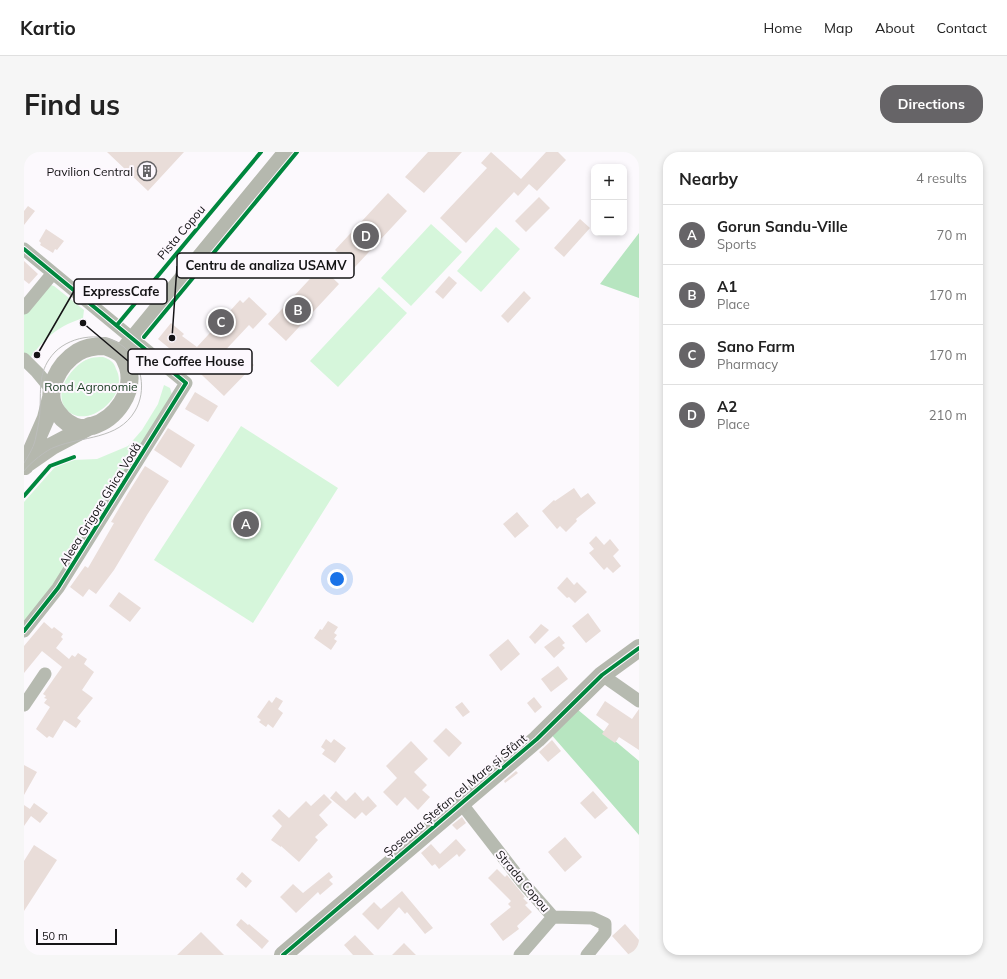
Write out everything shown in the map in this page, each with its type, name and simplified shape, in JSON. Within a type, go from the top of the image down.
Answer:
[{"type":"main road","points":[[120,354],[287,152]]},
{"type":"main road","points":[[25,466],[46,418],[55,378],[61,367],[79,351],[91,347],[105,346],[120,354],[125,359],[130,381],[128,392],[122,403],[109,418],[98,424],[80,428],[65,422],[53,408],[52,394]]},
{"type":"main road","points":[[25,466],[52,446],[90,426]]},
{"type":"main road","name":"Șoseaua Ștefan cel Mare și Sfânt","points":[[283,955],[537,739],[602,674],[639,648]]},
{"type":"street","points":[[24,249],[132,338]]},
{"type":"street","points":[[24,308],[53,273]]},
{"type":"street","name":"Aleea Grigore Ghica Vodă","points":[[24,631],[58,588],[186,383],[132,338]]},
{"type":"street","points":[[24,359],[38,372],[52,394]]},
{"type":"street","points":[[24,705],[45,674]]},
{"type":"street","points":[[602,674],[639,701]]},
{"type":"street","name":"Strada Copou","points":[[461,803],[523,883],[553,917],[592,918],[606,924],[605,933],[587,955]]},
{"type":"street","points":[[520,955],[553,917]]},
{"type":"green space","points":[[431,224],[462,252],[411,306],[381,278]]},
{"type":"green space","points":[[496,227],[520,249],[481,292],[457,271]]},
{"type":"green space","points":[[639,233],[639,298],[600,284]]},
{"type":"green space","points":[[48,284],[54,286],[84,310],[83,318],[56,331],[42,343],[24,367],[24,314]]},
{"type":"green space","points":[[379,287],[407,313],[338,387],[310,361]]},
{"type":"green space","name":"Rond Agronomie","points":[[103,357],[113,363],[119,379],[117,390],[112,400],[104,408],[94,414],[84,416],[74,415],[66,409],[62,402],[61,395],[66,379],[71,372],[84,361],[92,358]]},
{"type":"green space","points":[[164,385],[170,388],[173,398],[51,591],[24,624],[24,502],[55,467],[73,460],[97,459],[128,446],[142,430],[158,404]]},
{"type":"green space","points":[[241,426],[338,488],[253,623],[154,560]]},
{"type":"green space","points":[[577,709],[639,761],[639,835],[549,732]]},
{"type":"building","name":"Pavilion Central","points":[[107,152],[184,152],[148,191]]},
{"type":"building","points":[[428,152],[462,152],[424,193],[405,177]]},
{"type":"building","points":[[491,152],[521,179],[546,152],[558,152],[566,160],[537,191],[529,184],[518,196],[514,192],[466,243],[440,218],[487,168],[481,163]]},
{"type":"building","points":[[388,193],[407,211],[354,268],[335,250]]},
{"type":"building","points":[[539,197],[550,208],[526,232],[515,221]]},
{"type":"building","points":[[28,206],[35,211],[24,225],[24,211]]},
{"type":"building","points":[[580,219],[590,228],[564,257],[554,248]]},
{"type":"building","points":[[46,229],[64,241],[57,250],[55,249],[53,253],[40,245],[41,243],[39,241]]},
{"type":"building","points":[[24,261],[38,274],[29,284],[24,280]]},
{"type":"building","points":[[321,267],[339,284],[286,341],[268,324]]},
{"type":"building","points":[[449,276],[457,283],[443,299],[435,292]]},
{"type":"building","points":[[524,291],[531,298],[508,323],[501,316]]},
{"type":"building","points":[[249,297],[267,314],[253,329],[249,325],[218,358],[232,373],[246,358],[254,365],[224,396],[176,351],[175,353],[158,339],[171,323],[184,334],[182,336],[197,347],[240,300],[243,303]]},
{"type":"building","points":[[195,392],[218,406],[208,422],[185,409]]},
{"type":"building","points":[[168,428],[195,445],[181,468],[154,450]]},
{"type":"building","points":[[145,466],[169,481],[114,570],[96,594],[89,589],[83,597],[70,587],[85,566],[88,568],[114,523],[111,522]]},
{"type":"building","points":[[574,488],[581,498],[588,493],[596,503],[576,519],[577,521],[566,532],[560,526],[557,529],[542,511],[554,500],[555,501]]},
{"type":"building","points":[[517,512],[529,526],[515,538],[503,524]]},
{"type":"building","points":[[596,536],[604,545],[610,539],[619,550],[613,556],[621,566],[613,573],[607,567],[604,570],[589,553],[594,549],[589,543]]},
{"type":"building","points":[[567,577],[574,585],[577,582],[587,592],[575,603],[569,597],[567,598],[557,588]]},
{"type":"building","points":[[119,592],[141,608],[130,622],[109,606]]},
{"type":"building","points":[[588,613],[601,631],[586,643],[572,626]]},
{"type":"building","points":[[328,621],[338,627],[334,633],[337,635],[334,639],[337,641],[331,650],[314,638]]},
{"type":"building","points":[[44,622],[52,629],[54,627],[63,634],[61,637],[63,639],[56,648],[69,659],[72,655],[75,657],[78,653],[87,659],[84,664],[94,672],[82,690],[93,698],[77,718],[81,721],[76,728],[64,720],[53,738],[49,736],[47,738],[36,729],[50,707],[44,703],[47,699],[44,698],[46,696],[43,694],[62,667],[42,651],[24,673],[24,646]]},
{"type":"building","points":[[541,624],[549,630],[535,644],[529,637]]},
{"type":"building","points":[[559,636],[565,643],[562,645],[565,648],[554,658],[544,647]]},
{"type":"building","points":[[508,639],[520,654],[501,671],[489,655]]},
{"type":"building","points":[[558,666],[568,679],[551,692],[541,679]]},
{"type":"building","points":[[276,697],[283,701],[278,709],[283,713],[273,728],[268,724],[266,727],[259,722],[261,720],[257,717],[269,700],[272,703]]},
{"type":"building","points":[[534,697],[542,707],[535,713],[527,703]]},
{"type":"building","points":[[605,701],[632,719],[639,709],[639,750],[619,737],[615,743],[602,734],[609,724],[596,715]]},
{"type":"building","points":[[462,702],[470,712],[463,717],[455,707]]},
{"type":"building","points":[[446,728],[462,743],[449,757],[433,741]]},
{"type":"building","points":[[326,739],[331,743],[334,739],[346,748],[335,763],[322,754],[325,750],[321,747]]},
{"type":"building","points":[[552,740],[561,751],[548,762],[539,752]]},
{"type":"building","points":[[411,741],[428,759],[414,772],[427,785],[422,790],[430,797],[418,810],[405,797],[397,806],[383,792],[397,778],[386,766]]},
{"type":"building","points":[[24,765],[37,772],[24,795]]},
{"type":"building","points":[[516,771],[518,773],[505,783],[504,781]]},
{"type":"building","points":[[336,791],[346,801],[355,792],[363,801],[368,796],[377,806],[366,816],[362,812],[355,819],[330,798]]},
{"type":"building","points":[[593,791],[608,808],[595,819],[580,803]]},
{"type":"building","points":[[324,794],[332,802],[319,815],[328,825],[315,837],[318,840],[299,862],[281,846],[271,840],[282,826],[272,816],[279,809],[289,818],[306,801],[311,806]]},
{"type":"building","points":[[34,803],[48,813],[40,823],[31,816],[24,826],[24,805],[30,809]]},
{"type":"building","points":[[462,817],[466,823],[457,830],[452,825]]},
{"type":"building","points":[[565,837],[582,857],[565,872],[548,852]]},
{"type":"building","points":[[456,839],[466,850],[459,857],[457,854],[439,869],[435,864],[432,866],[421,853],[431,844],[440,854]]},
{"type":"building","points":[[34,845],[57,860],[24,911],[24,861]]},
{"type":"building","points":[[497,869],[505,877],[507,875],[525,897],[523,898],[528,903],[525,905],[532,912],[517,926],[519,929],[503,941],[490,924],[511,907],[508,904],[511,901],[488,878]]},
{"type":"building","points":[[242,872],[252,881],[246,888],[236,879]]},
{"type":"building","points":[[329,872],[333,877],[329,880],[333,884],[320,895],[318,892],[296,913],[280,897],[293,884],[303,893]]},
{"type":"building","points":[[402,891],[433,928],[425,934],[407,912],[405,914],[399,907],[378,930],[362,914],[374,902],[381,909]]},
{"type":"building","points":[[241,919],[269,941],[262,949],[236,925]]},
{"type":"building","points":[[625,924],[639,940],[639,955],[629,955],[612,936]]},
{"type":"building","points":[[201,932],[224,955],[177,955]]},
{"type":"building","points":[[355,935],[374,955],[353,955],[344,945]]},
{"type":"building","points":[[404,943],[416,955],[392,955]]},
{"type":"tram line","points":[[24,463],[32,450],[35,439],[40,415],[43,372],[55,352],[70,342],[89,337],[108,339],[124,347],[130,353],[139,369],[142,386],[139,403],[128,420],[119,427],[99,436],[65,443],[51,449],[38,457],[24,471]]},
{"type":"cycle path","name":"Pista Copou","points":[[117,325],[261,152]]},
{"type":"cycle path","points":[[144,337],[297,152]]},
{"type":"cycle path","points":[[24,249],[186,383],[58,588],[24,631]]},
{"type":"cycle path","points":[[24,496],[50,466],[74,457]]},
{"type":"cycle path","points":[[283,955],[537,739],[602,675],[639,648]]},
{"type":"place","name":"Pavilion Central","points":[[147,171]]},
{"type":"place","name":"A2","points":[[366,236]]},
{"type":"place","name":"A1","points":[[298,310]]},
{"type":"place","name":"Sano Farm","points":[[221,322]]},
{"type":"place","name":"The Coffee House","points":[[83,323]]},
{"type":"place","name":"Centru de analiza USAMV","points":[[172,338]]},
{"type":"place","name":"ExpressCafe","points":[[37,355]]},
{"type":"place","name":"Gorun Sandu-Ville","points":[[246,524]]}]
